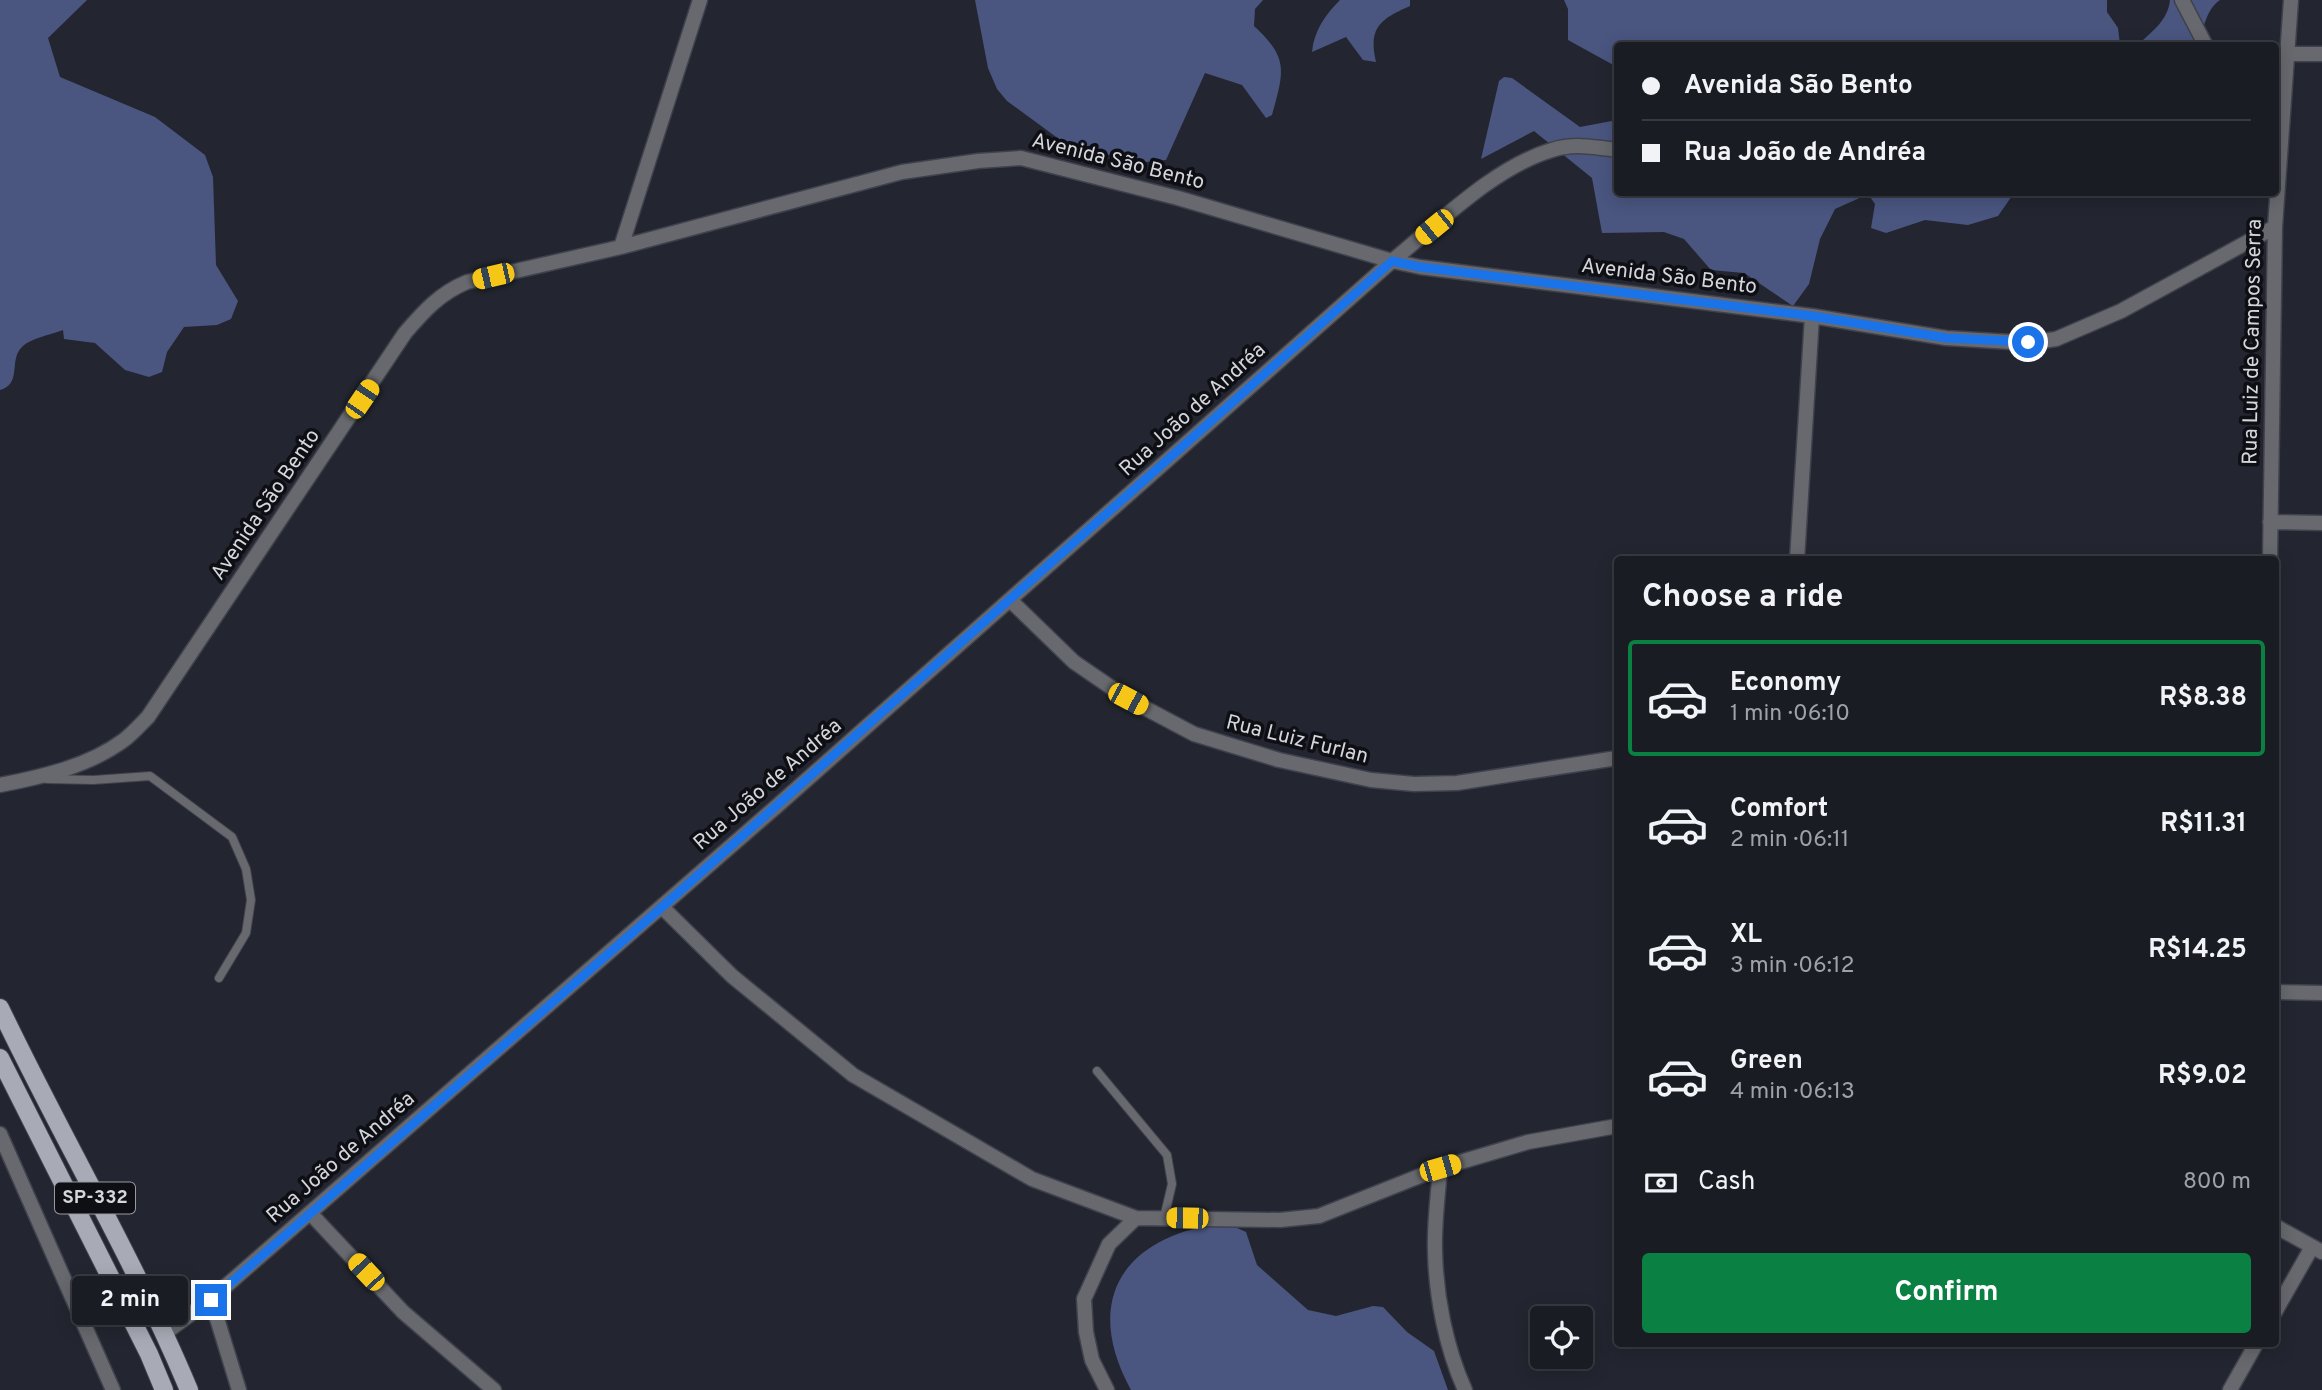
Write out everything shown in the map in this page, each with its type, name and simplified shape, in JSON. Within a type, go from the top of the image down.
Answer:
[{"type":"main road","name":"SP-332","points":[[0,1008],[39,1090],[165,1333],[189,1390]]},
{"type":"main road","name":"SP-332","points":[[0,1058],[149,1354],[164,1390]]},
{"type":"street","points":[[621,247],[700,0]]},
{"type":"street","points":[[2182,0],[2204,42]]},
{"type":"street","name":"Rua Luiz de Campos Serra","points":[[2279,89],[2280,55],[2291,0]]},
{"type":"street","points":[[2280,55],[2322,54]]},
{"type":"street","name":"Rua João de Andréa","points":[[165,1333],[211,1300],[662,907],[1392,261],[1497,176],[1527,159],[1554,149],[1585,145],[1614,150]]},
{"type":"street","name":"Avenida São Bento","points":[[0,785],[32,779],[96,757],[124,740],[148,717],[405,333],[433,301],[449,289],[467,282],[621,247],[902,172],[1021,158],[1178,198],[1420,267],[1812,316],[1947,338],[2028,342],[2056,339],[2121,311],[2275,227]]},
{"type":"street","name":"Rua Luiz de Campos Serra","points":[[2270,556],[2276,196]]},
{"type":"street","points":[[1797,556],[1812,316]]},
{"type":"street","points":[[2270,522],[2322,523]]},
{"type":"street","name":"Rua Luiz Furlan","points":[[1010,600],[1074,662],[1128,699],[1194,734],[1279,760],[1371,780],[1414,784],[1457,783],[1614,758]]},
{"type":"street","points":[[662,907],[732,976],[853,1075],[1032,1179],[1136,1218],[1280,1220],[1319,1216],[1440,1168],[1528,1142],[1614,1127]]},
{"type":"street","points":[[2279,992],[2322,993]]},
{"type":"street","points":[[0,1134],[113,1390]]},
{"type":"street","points":[[1440,1168],[1434,1250],[1440,1304],[1451,1354],[1465,1390]]},
{"type":"street","points":[[311,1213],[403,1312],[494,1390]]},
{"type":"street","points":[[1107,1390],[1092,1360],[1086,1332],[1084,1299],[1109,1244],[1136,1218]]},
{"type":"street","points":[[2279,1228],[2317,1250],[2279,1306]]},
{"type":"street","points":[[211,1300],[239,1390]]},
{"type":"street","points":[[2230,1390],[2254,1347]]},
{"type":"lane","points":[[32,779],[93,780],[150,776],[232,837],[246,869],[251,900],[246,933],[219,978]]},
{"type":"lane","points":[[1097,1071],[1167,1155],[1172,1184],[1164,1218]]},
{"type":"shaded area","points":[[0,0],[87,0],[48,38],[60,77],[155,117],[205,155],[213,177],[216,265],[238,301],[231,319],[217,325],[184,327],[167,352],[162,372],[149,377],[125,370],[95,343],[64,339],[63,330],[35,339],[21,348],[11,383],[0,390]]},
{"type":"shaded area","points":[[975,0],[1263,0],[1255,9],[1254,26],[1273,47],[1281,66],[1272,115],[1266,118],[1242,85],[1205,73],[1166,160],[1137,163],[1063,142],[1007,101],[997,89],[988,68]]},
{"type":"shaded area","points":[[1340,0],[1410,0],[1410,6],[1384,20],[1375,33],[1376,62],[1363,60],[1346,37],[1312,52],[1321,24]]},
{"type":"shaded area","points":[[1564,0],[2107,0],[2107,12],[2118,28],[2120,42],[1614,42],[1614,65],[1568,40],[1568,9]]},
{"type":"shaded area","points":[[2170,0],[2220,0],[2208,14],[2200,42],[2141,42],[2162,20]]},
{"type":"shaded area","points":[[1504,77],[1512,78],[1580,127],[1614,121],[1614,196],[1864,196],[1835,209],[1820,239],[1809,284],[1793,306],[1744,273],[1711,270],[1684,239],[1664,232],[1602,233],[1592,178],[1534,131],[1481,159],[1499,81]]},
{"type":"shaded area","points":[[1864,196],[2012,196],[1998,216],[1968,225],[1925,220],[1886,233],[1871,228],[1875,204],[1870,197]]},
{"type":"shaded area","points":[[1226,1223],[1246,1232],[1257,1265],[1308,1310],[1336,1316],[1373,1306],[1383,1307],[1407,1332],[1434,1351],[1448,1390],[1131,1390],[1116,1357],[1110,1326],[1113,1299],[1122,1276],[1139,1256],[1162,1241],[1191,1230]]},
{"type":"route","points":[[211,1300],[662,907],[1392,261],[1420,267],[1812,316],[1947,338],[2028,342]]}]
